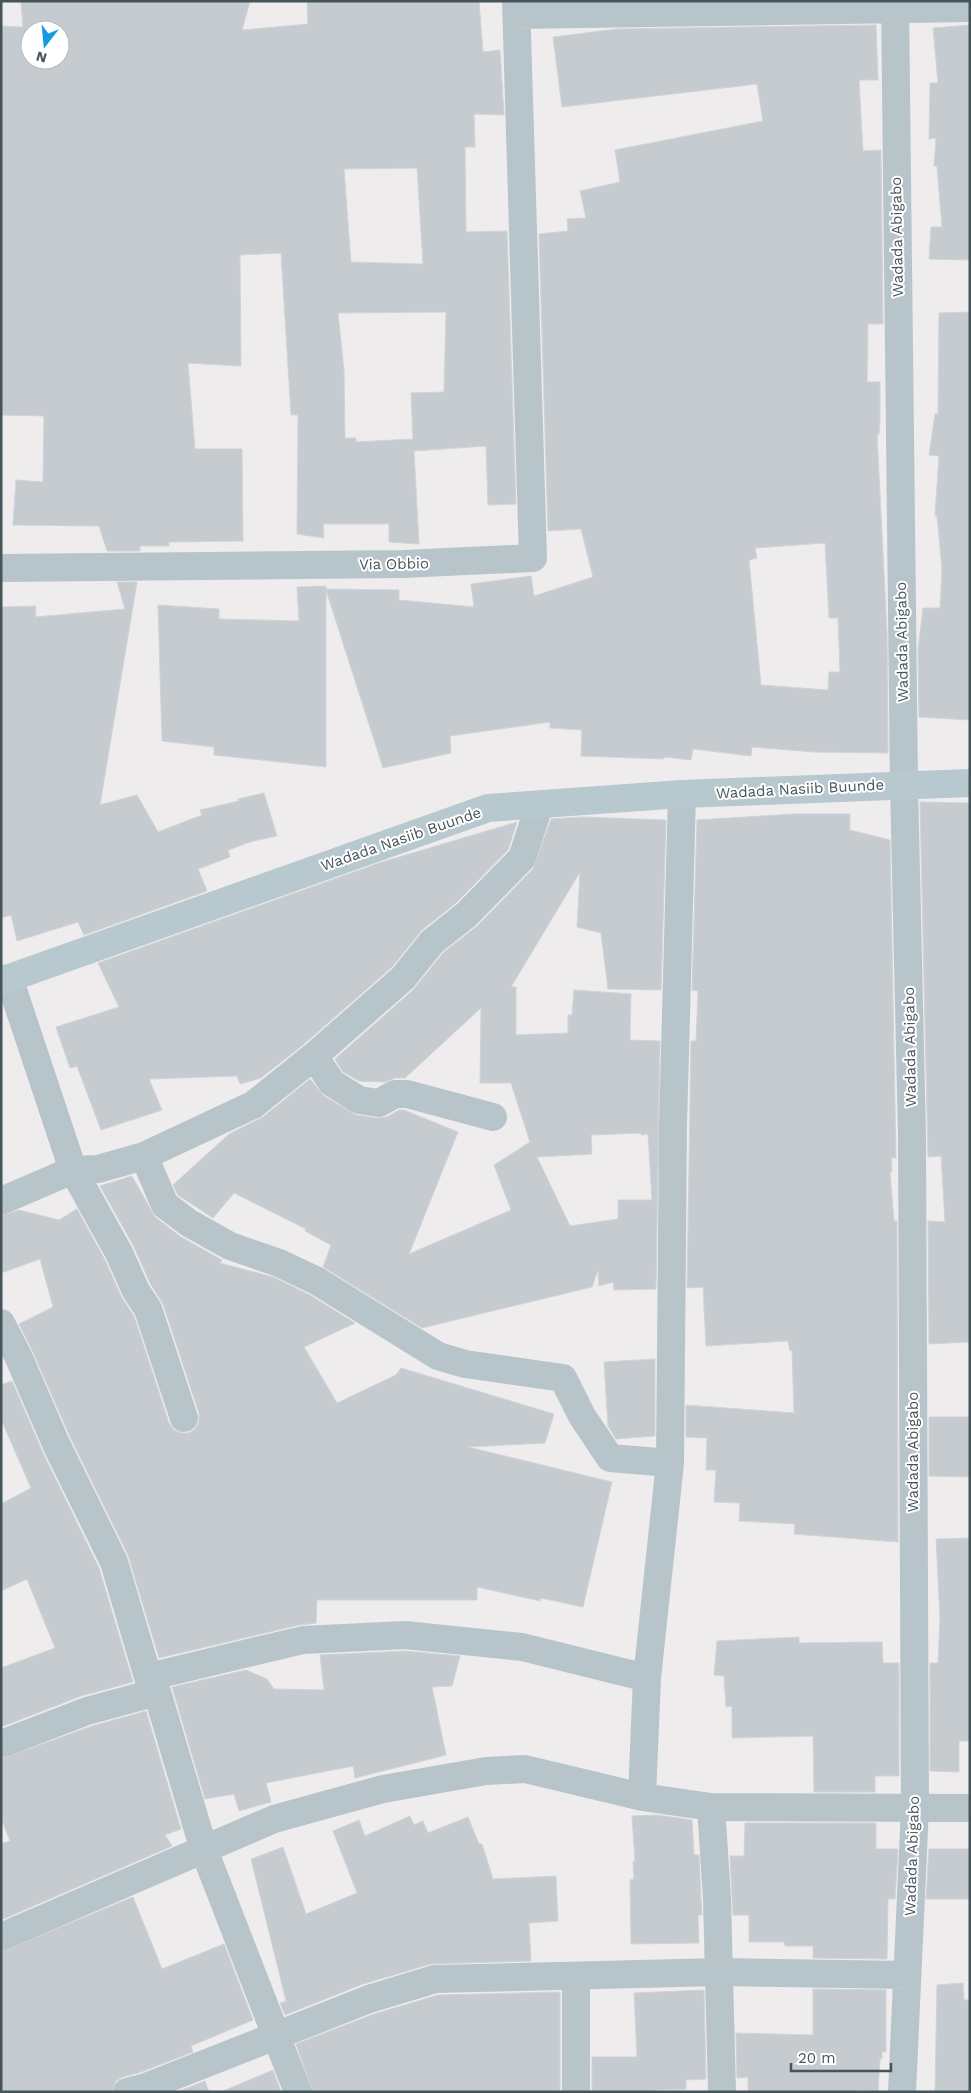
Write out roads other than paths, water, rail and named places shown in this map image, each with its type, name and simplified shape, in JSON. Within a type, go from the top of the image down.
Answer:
[{"type":"street","points":[[517,8],[895,5],[970,8]]},
{"type":"street","name":"Wadada Abigabo","points":[[895,5],[904,784],[912,1138],[915,1808],[902,2092]]},
{"type":"street","name":"Via Obbio","points":[[1,568],[403,564],[532,558],[517,8]]},
{"type":"street","name":"Wadada Nasiib Buunde","points":[[5,980],[488,808],[539,806],[682,794],[904,784],[970,783]]},
{"type":"street","points":[[642,1797],[647,1678],[670,1463],[673,1125],[682,794]]},
{"type":"street","points":[[1,1201],[73,1170],[98,1169],[144,1156],[253,1106],[314,1056],[403,978],[432,942],[466,915],[522,858],[539,806]]},
{"type":"street","points":[[5,980],[73,1170],[119,1253],[136,1291],[148,1309],[184,1418]]},
{"type":"street","points":[[314,1056],[332,1083],[359,1100],[379,1103],[395,1094],[407,1094],[493,1117]]},
{"type":"street","points":[[144,1156],[165,1205],[189,1223],[230,1246],[279,1263],[317,1281],[438,1356],[464,1364],[563,1378],[582,1416],[610,1458],[670,1463]]},
{"type":"street","points":[[1,1323],[10,1360],[57,1446],[114,1562],[204,1850],[298,2092]]},
{"type":"street","points":[[1,1744],[153,1685],[304,1640],[405,1635],[522,1647],[647,1678]]},
{"type":"street","points":[[1,1937],[274,1819],[383,1789],[486,1771],[525,1769],[642,1797],[711,1807],[970,1808]]},
{"type":"street","points":[[711,1807],[719,1972],[722,2092]]},
{"type":"street","points":[[140,2090],[369,2000],[435,1979],[719,1972],[907,1975]]},
{"type":"street","points":[[576,1976],[576,2092]]}]
